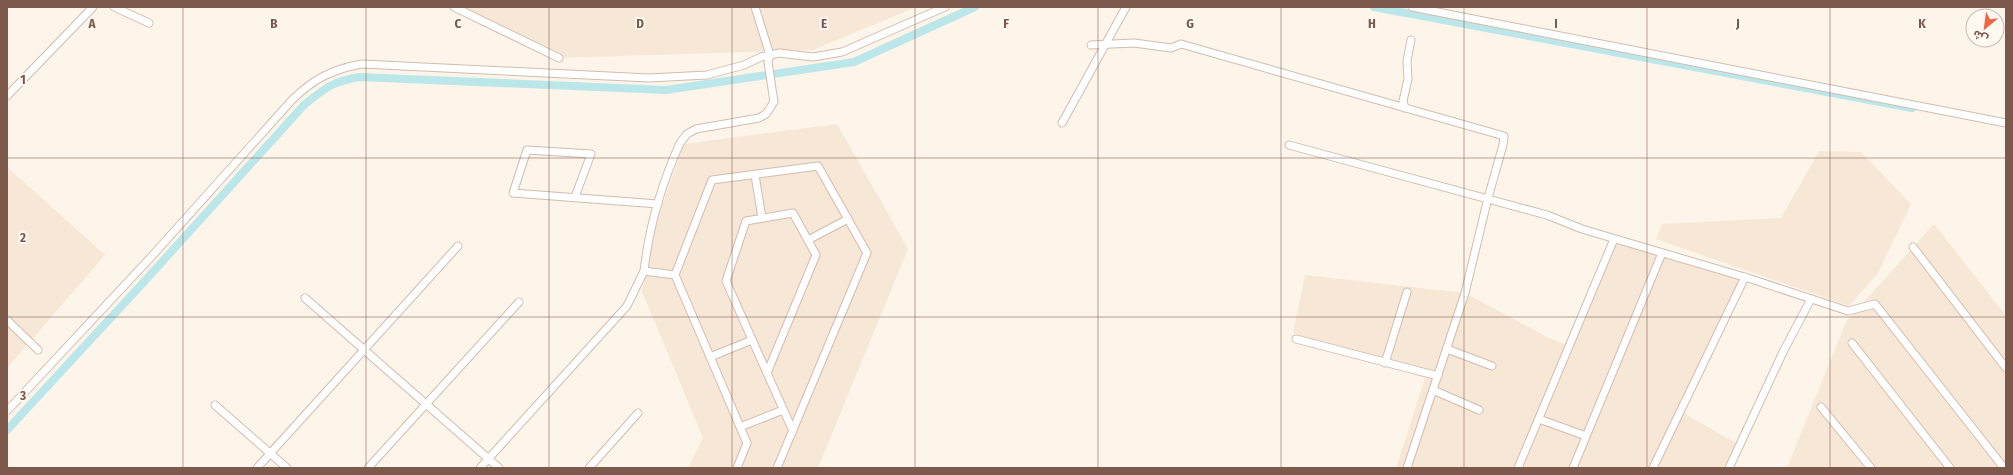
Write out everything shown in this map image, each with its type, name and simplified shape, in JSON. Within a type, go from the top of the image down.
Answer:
[{"type":"street","points":[[7,96],[93,7]]},
{"type":"street","points":[[114,7],[149,23]]},
{"type":"street","points":[[454,7],[559,58]]},
{"type":"street","points":[[480,468],[627,306],[644,271],[649,237],[658,204],[676,152],[687,134],[706,126],[759,118],[771,109],[774,102],[769,58],[756,7]]},
{"type":"street","points":[[7,410],[146,262],[292,100],[315,80],[330,72],[362,64],[668,78],[688,77],[722,71],[744,65],[761,57],[769,58],[779,53],[813,57],[842,52],[945,7]]},
{"type":"street","points":[[1062,123],[1126,7]]},
{"type":"street","points":[[1412,7],[2006,123]]},
{"type":"street","points":[[1405,108],[1403,101],[1408,79],[1407,61],[1411,40]]},
{"type":"street","points":[[1092,45],[1134,43],[1171,48],[1181,44],[1504,136],[1465,293],[1407,468]]},
{"type":"street","points":[[1289,145],[1547,215],[1582,229],[1745,277],[1848,311],[1875,304],[2004,468]]},
{"type":"street","points":[[576,196],[591,154],[527,150],[513,193],[576,196],[658,204]]},
{"type":"street","points":[[737,468],[747,443],[675,275],[712,180],[818,166],[867,253],[777,468]]},
{"type":"street","points":[[755,175],[762,218]]},
{"type":"street","points":[[767,373],[816,255],[793,213],[746,221],[726,281],[783,410],[793,431]]},
{"type":"street","points":[[808,240],[848,219]]},
{"type":"street","points":[[1518,468],[1614,239]]},
{"type":"street","points":[[257,468],[458,246]]},
{"type":"street","points":[[1913,247],[2006,368]]},
{"type":"street","points":[[1573,468],[1662,253]]},
{"type":"street","points":[[644,271],[675,275]]},
{"type":"street","points":[[1653,468],[1745,277]]},
{"type":"street","points":[[1385,363],[1407,292]]},
{"type":"street","points":[[306,298],[499,468]]},
{"type":"street","points":[[1729,468],[1780,359],[1811,299]]},
{"type":"street","points":[[368,468],[519,302]]},
{"type":"street","points":[[7,320],[38,350]]},
{"type":"street","points":[[1296,339],[1438,376]]},
{"type":"street","points":[[710,357],[752,340]]},
{"type":"street","points":[[1852,343],[1950,468]]},
{"type":"street","points":[[1446,349],[1492,366]]},
{"type":"street","points":[[1433,390],[1479,410]]},
{"type":"street","points":[[215,405],[287,468]]},
{"type":"street","points":[[1821,408],[1871,468]]},
{"type":"street","points":[[740,427],[783,410]]},
{"type":"street","points":[[588,468],[638,413]]},
{"type":"street","points":[[1538,419],[1586,436]]},
{"type":"shaded area","points":[[458,7],[916,7],[813,50],[559,58]]},
{"type":"shaded area","points":[[837,124],[908,249],[818,468],[688,468],[703,438],[642,291],[653,231],[684,144]]},
{"type":"shaded area","points":[[1819,151],[1861,152],[1911,204],[1878,273],[1849,306],[1656,239],[1662,224],[1781,218]]},
{"type":"shaded area","points":[[7,167],[105,255],[7,368]]},
{"type":"shaded area","points":[[1934,224],[2006,316],[2006,468],[1787,468],[1846,322]]},
{"type":"shaded area","points":[[1616,242],[1740,280],[1680,411],[1739,445],[1729,468],[1396,468],[1425,378],[1293,333],[1305,275],[1465,293],[1549,338],[1569,346]]},
{"type":"waterway","points":[[7,430],[304,105],[336,83],[360,77],[666,90],[854,62],[975,7]]},
{"type":"waterway","points":[[1374,7],[1912,108]]}]
